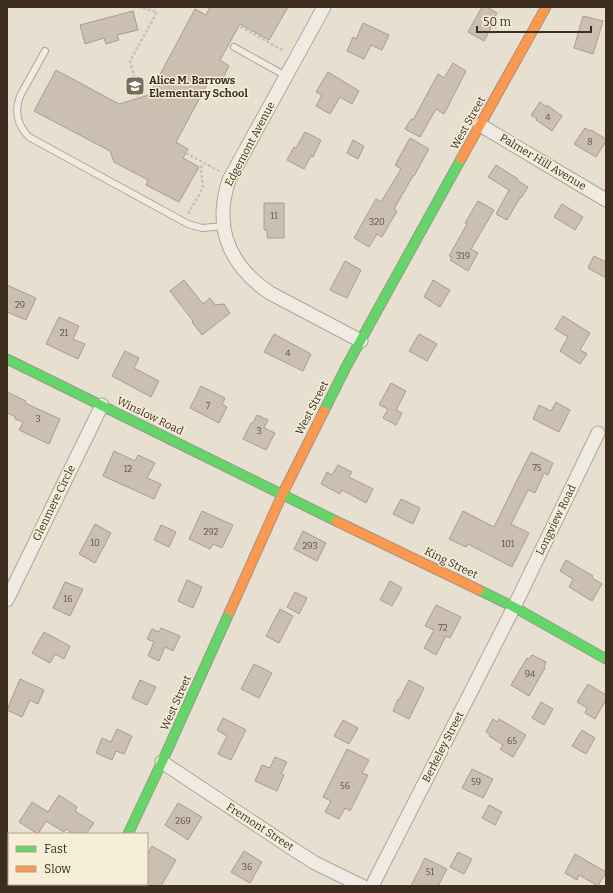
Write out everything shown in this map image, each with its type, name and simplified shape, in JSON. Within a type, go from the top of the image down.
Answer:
[{"type":"main road","name":"West Street","points":[[128,833],[282,495],[346,367],[546,7]]},
{"type":"main road","name":"Winslow Road","points":[[7,359],[282,495]]},
{"type":"main road","name":"King Street","points":[[282,495],[514,607],[606,659]]},
{"type":"street","name":"Edgemont Avenue","points":[[324,7],[229,180],[225,191],[223,205],[224,226],[226,238],[235,258],[246,273],[260,286],[270,293],[361,341]]},
{"type":"street","name":"Palmer Hill Avenue","points":[[480,125],[606,200]]},
{"type":"street","name":"Glenmere Circle","points":[[7,600],[102,406]]},
{"type":"street","name":"Longview Road","points":[[514,607],[598,433]]},
{"type":"street","name":"Berkeley Street","points":[[372,886],[514,607]]},
{"type":"street","name":"Fremont Street","points":[[162,762],[293,850],[362,886]]},
{"type":"lane","points":[[234,47],[286,76]]},
{"type":"lane","points":[[45,50],[18,100],[18,120],[25,132],[30,137],[183,222],[202,228],[224,226]]},
{"type":"path","points":[[138,7],[157,12],[130,61],[138,98]]},
{"type":"path","points":[[236,24],[278,48]]},
{"type":"path","points":[[186,153],[202,163],[215,168]]},
{"type":"path","points":[[183,222],[203,187],[201,171],[202,163]]},
{"type":"building","points":[[210,7],[288,7],[269,40],[240,24],[220,60],[229,66],[220,84],[210,79],[176,142],[188,149],[183,158],[199,167],[179,202],[146,185],[148,180],[114,162],[110,151],[34,111],[56,70],[119,104],[149,95],[195,9],[206,15]]},
{"type":"building","points":[[482,7],[487,7],[497,13],[484,41],[468,32]]},
{"type":"building","points":[[133,11],[138,30],[117,35],[119,40],[106,44],[104,38],[85,44],[80,25]]},
{"type":"building","points":[[583,16],[603,21],[593,54],[574,48]]},
{"type":"building","points":[[363,23],[389,35],[382,50],[371,45],[364,59],[347,51],[353,37],[356,39]]},
{"type":"building","points":[[453,63],[466,71],[444,114],[436,109],[420,137],[405,129],[411,119],[413,120],[438,74],[444,78]]},
{"type":"building","points":[[328,72],[359,91],[352,104],[340,97],[330,114],[316,106],[322,95],[316,92]]},
{"type":"building","points":[[540,102],[546,107],[547,105],[562,116],[552,131],[531,115]]},
{"type":"building","points":[[585,128],[606,139],[596,157],[574,144]]},
{"type":"building","points":[[305,132],[321,140],[313,157],[311,156],[304,169],[287,160]]},
{"type":"building","points":[[410,138],[429,149],[394,209],[397,211],[382,237],[377,234],[369,247],[354,238],[376,199],[381,202],[401,169],[395,165]]},
{"type":"building","points":[[353,140],[364,146],[358,159],[347,153]]},
{"type":"building","points":[[496,165],[528,187],[507,220],[496,214],[509,190],[488,177]]},
{"type":"building","points":[[478,201],[494,210],[471,249],[478,253],[468,271],[450,260],[452,257],[449,256],[467,224],[465,223]]},
{"type":"building","points":[[264,203],[284,203],[284,238],[267,238],[267,230],[264,230]]},
{"type":"building","points":[[562,204],[583,217],[575,230],[554,217]]},
{"type":"building","points":[[594,256],[606,262],[606,278],[588,268]]},
{"type":"building","points":[[345,261],[361,270],[347,298],[330,290]]},
{"type":"building","points":[[184,280],[203,304],[210,298],[215,305],[224,304],[230,313],[202,335],[170,291]]},
{"type":"building","points":[[433,280],[450,290],[440,307],[424,297]]},
{"type":"building","points":[[7,285],[36,298],[26,320],[7,312]]},
{"type":"building","points":[[563,316],[590,333],[580,350],[587,354],[580,364],[560,351],[568,337],[555,329]]},
{"type":"building","points":[[59,317],[79,326],[73,339],[85,344],[78,359],[46,344]]},
{"type":"building","points":[[274,334],[311,354],[303,371],[264,352]]},
{"type":"building","points":[[419,334],[437,344],[427,361],[409,351]]},
{"type":"building","points":[[125,351],[139,358],[134,368],[159,381],[151,397],[112,376]]},
{"type":"building","points":[[391,383],[406,391],[396,410],[402,413],[396,425],[383,418],[388,409],[379,405]]},
{"type":"building","points":[[201,386],[225,398],[222,404],[227,407],[219,423],[190,408]]},
{"type":"building","points":[[7,392],[26,401],[25,403],[60,419],[49,444],[19,430],[23,422],[15,419],[16,417],[7,413]]},
{"type":"building","points":[[556,402],[570,410],[559,432],[533,419],[539,405],[551,411]]},
{"type":"building","points":[[257,415],[268,420],[264,428],[275,433],[266,450],[243,439]]},
{"type":"building","points":[[114,451],[135,461],[138,455],[155,463],[147,478],[161,484],[154,499],[103,476]]},
{"type":"building","points":[[531,452],[553,463],[548,475],[544,473],[535,493],[528,490],[511,524],[529,533],[512,567],[468,544],[466,547],[449,539],[463,511],[494,527]]},
{"type":"building","points":[[338,465],[352,472],[349,477],[373,489],[366,503],[342,490],[340,494],[321,484],[327,472],[332,475]]},
{"type":"building","points":[[401,499],[420,508],[413,524],[393,514]]},
{"type":"building","points":[[202,511],[233,525],[222,548],[213,544],[210,549],[189,539]]},
{"type":"building","points":[[95,524],[111,533],[95,563],[79,554]]},
{"type":"building","points":[[161,525],[176,532],[169,547],[154,540]]},
{"type":"building","points":[[303,531],[326,543],[317,561],[294,549]]},
{"type":"building","points":[[566,560],[593,576],[592,578],[602,584],[592,601],[569,587],[573,579],[560,571]]},
{"type":"building","points":[[187,580],[202,587],[193,608],[178,601]]},
{"type":"building","points":[[390,581],[402,588],[392,606],[380,600]]},
{"type":"building","points":[[65,582],[83,589],[70,616],[53,608]]},
{"type":"building","points":[[295,592],[307,598],[299,614],[287,607]]},
{"type":"building","points":[[436,605],[461,617],[450,638],[446,636],[436,655],[424,648],[434,630],[425,626]]},
{"type":"building","points":[[280,609],[293,616],[279,643],[266,636]]},
{"type":"building","points":[[161,628],[180,636],[173,651],[165,647],[159,661],[148,656],[154,642],[147,639],[152,629],[159,632]]},
{"type":"building","points":[[44,632],[70,646],[64,659],[55,654],[50,663],[32,653]]},
{"type":"building","points":[[532,655],[546,662],[545,668],[529,696],[511,685],[527,658],[529,659]]},
{"type":"building","points":[[254,664],[272,673],[259,698],[241,689]]},
{"type":"building","points":[[20,679],[44,690],[38,704],[30,700],[22,717],[7,710]]},
{"type":"building","points":[[140,680],[156,687],[147,705],[132,698]]},
{"type":"building","points":[[409,680],[424,688],[409,719],[393,711]]},
{"type":"building","points":[[588,684],[606,695],[606,700],[595,719],[585,713],[587,708],[577,702]]},
{"type":"building","points":[[541,702],[553,709],[544,725],[532,718]]},
{"type":"building","points":[[223,718],[246,730],[231,760],[218,754],[227,736],[217,730]]},
{"type":"building","points":[[493,719],[498,722],[499,719],[526,735],[513,757],[500,749],[503,745],[489,736],[490,734],[486,732]]},
{"type":"building","points":[[343,720],[358,728],[349,744],[334,736]]},
{"type":"building","points":[[117,729],[132,736],[124,754],[116,751],[112,760],[96,753],[102,738],[111,742]]},
{"type":"building","points":[[582,730],[595,738],[586,754],[572,746]]},
{"type":"building","points":[[347,749],[369,760],[362,773],[368,775],[350,811],[345,808],[339,819],[325,812],[331,801],[323,797]]},
{"type":"building","points":[[275,757],[287,762],[281,774],[284,775],[277,791],[255,781],[262,765],[270,768]]},
{"type":"building","points":[[472,769],[493,779],[483,798],[462,788]]},
{"type":"building","points":[[59,795],[77,807],[75,811],[94,823],[87,833],[72,833],[66,829],[64,832],[46,821],[39,833],[36,833],[19,822],[32,802],[48,812]]},
{"type":"building","points":[[178,803],[202,817],[188,840],[165,825]]},
{"type":"building","points":[[489,805],[502,812],[495,825],[482,818]]},
{"type":"building","points":[[152,846],[176,860],[161,886],[147,886],[148,853]]},
{"type":"building","points":[[244,851],[262,862],[250,883],[231,872]]},
{"type":"building","points":[[458,852],[472,859],[464,874],[450,867]]},
{"type":"building","points":[[575,854],[606,872],[598,886],[579,875],[577,880],[565,873]]},
{"type":"building","points":[[425,858],[447,869],[438,886],[411,886]]},
{"type":"traffic: fast","points":[[324,411],[346,367],[461,159]]},
{"type":"traffic: fast","points":[[7,359],[336,521]]},
{"type":"traffic: fast","points":[[479,590],[514,607],[606,659]]},
{"type":"traffic: fast","points":[[128,833],[230,611]]},
{"type":"traffic: slow","points":[[461,159],[546,7]]},
{"type":"traffic: slow","points":[[230,611],[282,495],[324,411]]},
{"type":"traffic: slow","points":[[336,521],[479,590]]},
{"type":"place","name":"Alice M. Barrows Elementary School","points":[[135,86]]}]
